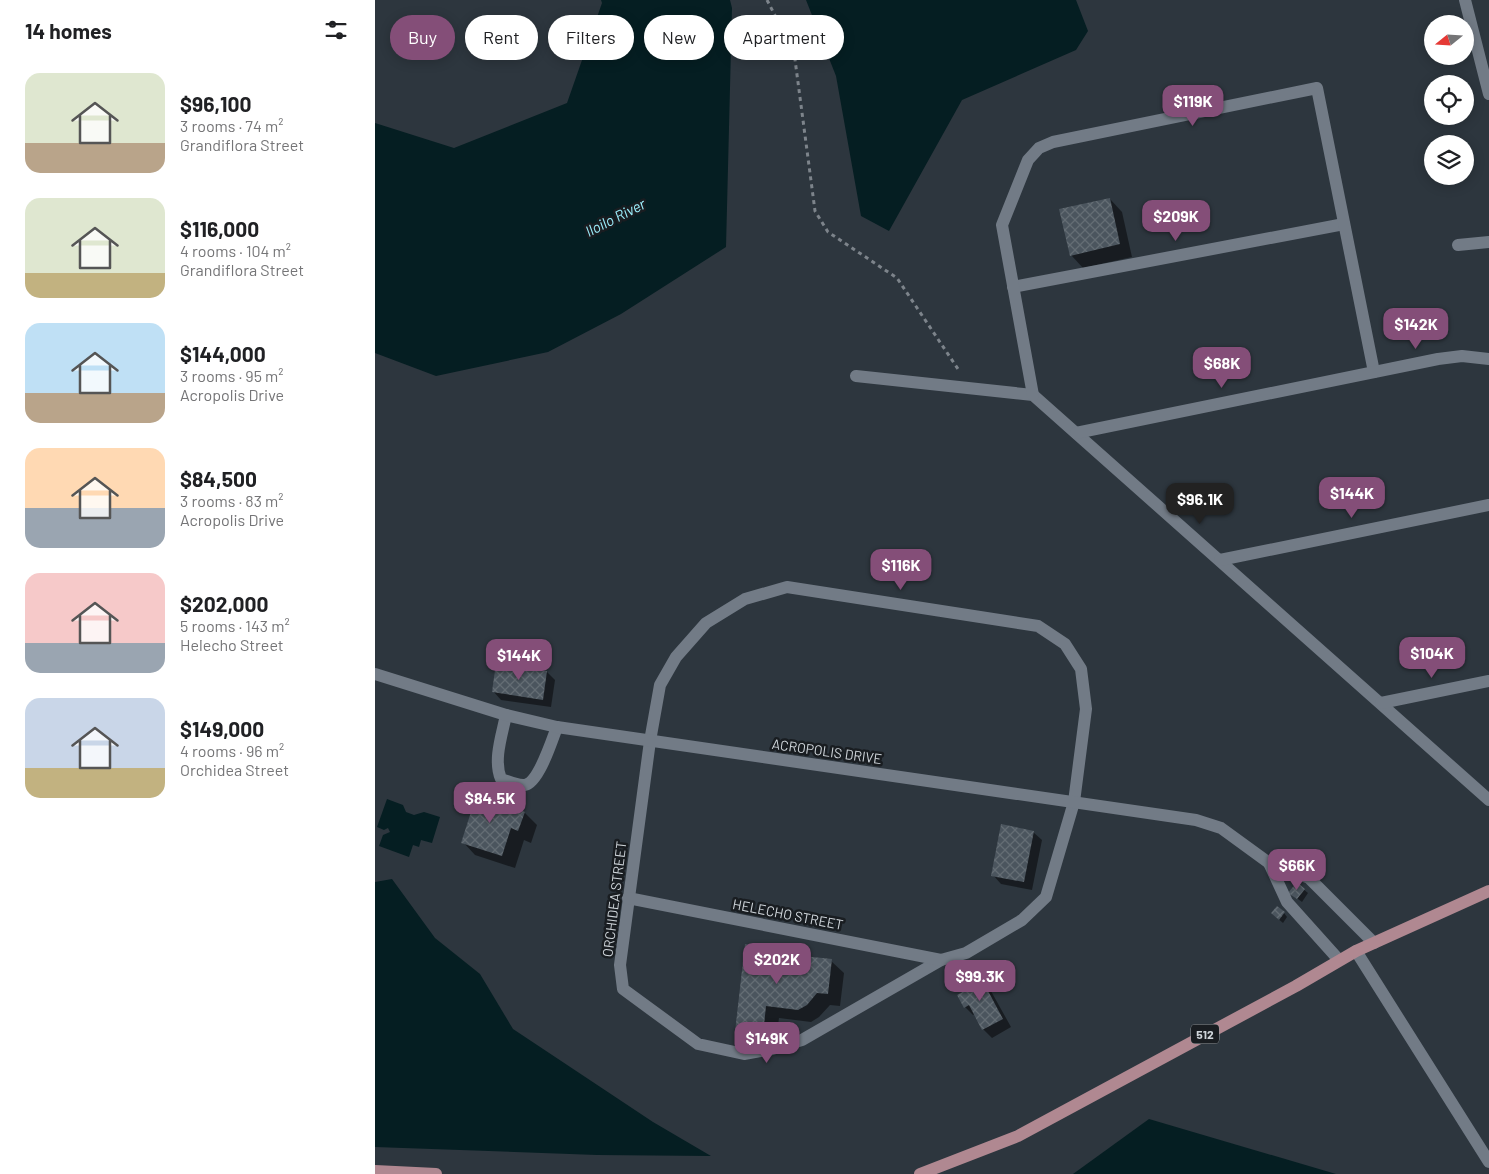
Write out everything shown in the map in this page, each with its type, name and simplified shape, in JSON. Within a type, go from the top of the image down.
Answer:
[{"type":"main road","name":"512","points":[[920,1174],[1018,1136],[1296,986],[1356,951],[1489,891]]},
{"type":"main road","points":[[375,1171],[436,1174]]},
{"type":"street","points":[[1465,0],[1489,94]]},
{"type":"street","points":[[1033,395],[1002,224],[1028,160],[1039,148],[1053,142],[1317,88],[1374,372]]},
{"type":"street","points":[[1013,287],[1344,224]]},
{"type":"street","points":[[1457,245],[1489,242]]},
{"type":"street","points":[[1076,433],[1374,372],[1462,356],[1489,359]]},
{"type":"street","points":[[856,376],[1033,395],[1489,800]]},
{"type":"street","points":[[1220,560],[1489,505]]},
{"type":"street","name":"ORCHIDEA STREET","points":[[787,587],[1038,626],[1065,644],[1081,669],[1086,709],[1074,802],[1046,896],[1022,920],[966,953],[941,960],[802,1040],[772,1049],[744,1054],[698,1044],[623,989],[620,966],[628,898],[650,741],[660,685],[676,658],[707,623],[745,599],[787,587]]},
{"type":"street","name":"ACROPOLIS DRIVE","points":[[375,674],[506,716],[557,727],[1196,820],[1221,828],[1269,863],[1309,878],[1374,943]]},
{"type":"street","points":[[1381,703],[1489,681]]},
{"type":"street","points":[[506,716],[499,750],[498,773],[501,780],[521,785],[528,784],[535,778],[557,727]]},
{"type":"street","name":"ACROPOLIS DRIVE","points":[[1269,863],[1287,902],[1339,960]]},
{"type":"street","name":"HELECHO STREET","points":[[628,898],[941,960]]},
{"type":"street","points":[[1356,951],[1489,1162]]},
{"type":"path","points":[[767,0],[794,52],[815,211],[828,232],[897,278],[971,388]]},
{"type":"water","name":"Iloilo River","points":[[601,0],[730,0],[732,15],[724,15],[724,60],[731,60],[726,247],[621,314],[548,352],[436,376],[375,353],[375,123],[454,148],[567,103],[582,60],[634,60],[634,15],[598,15],[602,3]]},
{"type":"water","points":[[806,0],[1076,0],[1088,31],[1076,50],[962,100],[889,231],[861,216],[836,76],[830,60],[844,60],[844,15],[812,15]]},
{"type":"water","points":[[387,799],[403,805],[406,812],[414,815],[424,812],[440,817],[432,843],[421,840],[419,847],[413,845],[409,857],[379,846],[383,835],[390,832],[388,828],[384,830],[377,827]]},
{"type":"water","points":[[392,879],[435,938],[480,974],[513,1029],[653,1122],[711,1156],[597,1155],[375,1147],[375,882]]},
{"type":"water","points":[[1149,1119],[1336,1174],[1073,1174]]},
{"type":"building","points":[[1110,198],[1120,244],[1070,256],[1059,209]]},
{"type":"building","points":[[496,663],[547,671],[543,700],[492,692]]},
{"type":"building","points":[[472,791],[525,812],[518,831],[511,828],[502,856],[461,843],[471,812],[465,810]]},
{"type":"building","points":[[1001,824],[1034,831],[1024,882],[991,876]]},
{"type":"building","points":[[1315,861],[1323,866],[1317,874],[1310,869]]},
{"type":"building","points":[[1297,882],[1305,889],[1297,899],[1288,893]]},
{"type":"building","points":[[1277,906],[1285,912],[1279,920],[1271,913]]},
{"type":"building","points":[[745,944],[774,948],[773,959],[782,960],[783,954],[832,959],[828,994],[817,993],[807,1005],[798,1010],[766,1006],[763,1035],[735,1032]]},
{"type":"building","points":[[979,974],[1003,1019],[982,1030],[969,1005],[964,1008],[957,995],[966,990],[962,983]]}]
